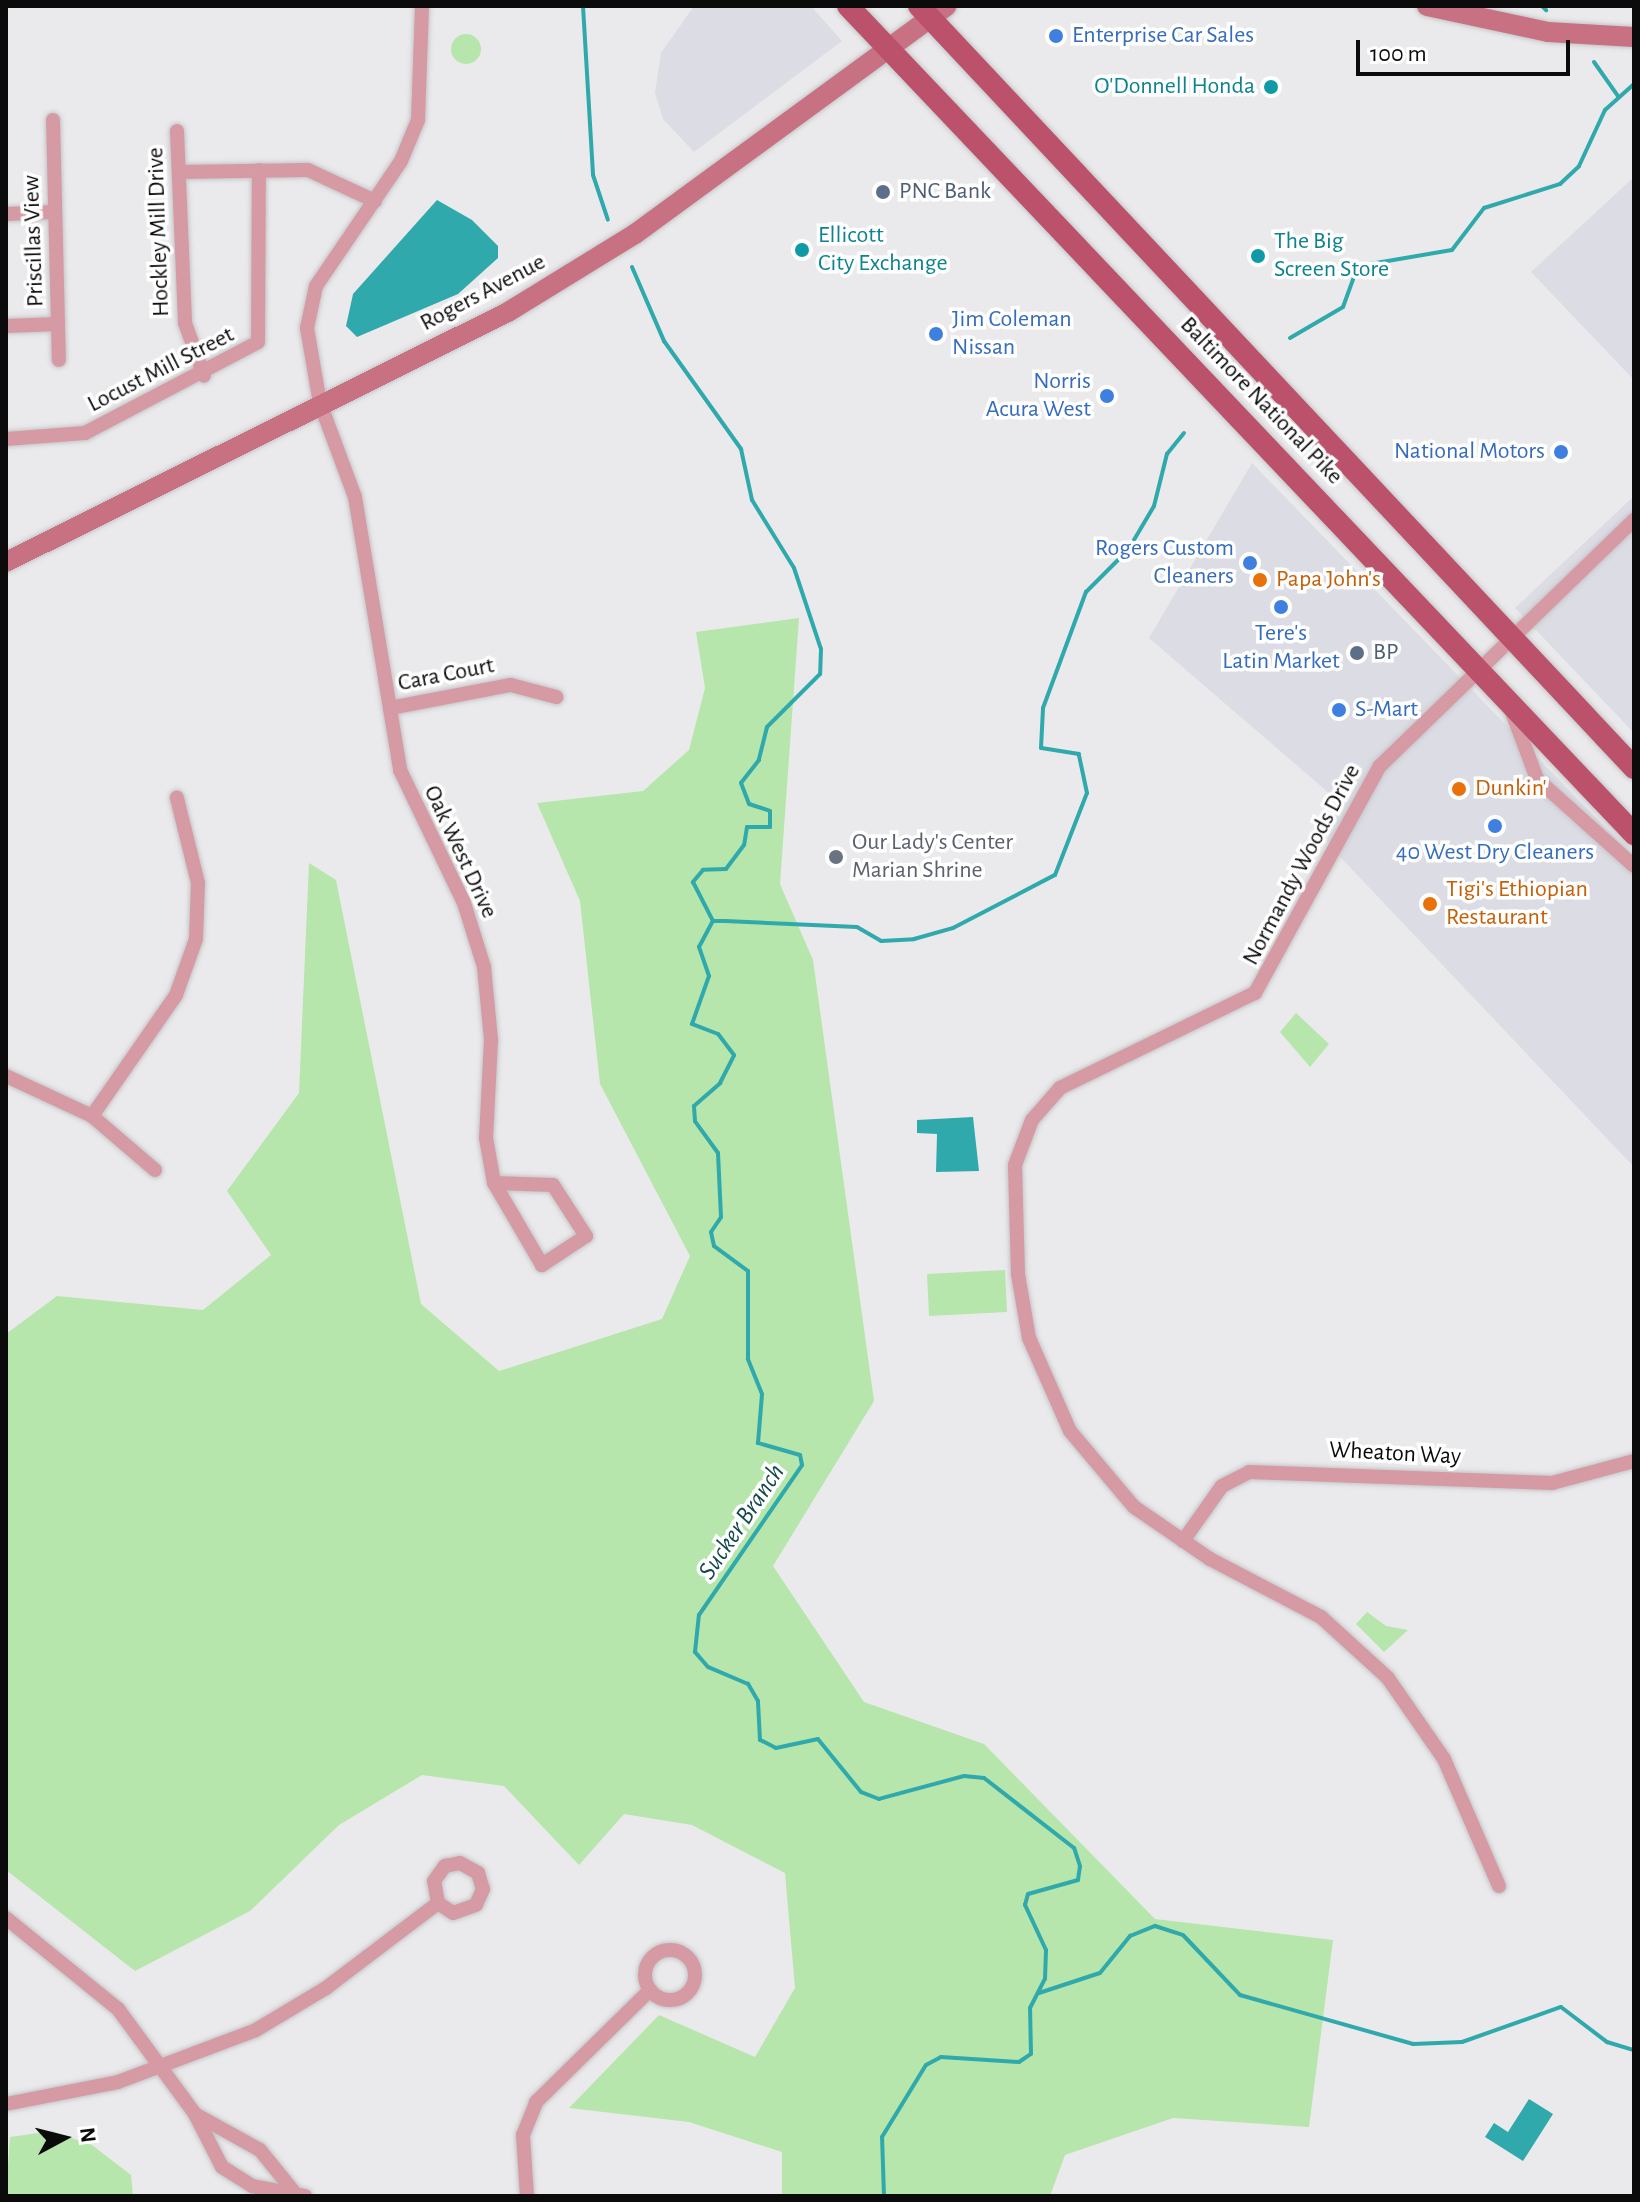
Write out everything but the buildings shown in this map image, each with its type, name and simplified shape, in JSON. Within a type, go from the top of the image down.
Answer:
[{"type":"main road","name":"Baltimore National Pike","points":[[848,6],[1634,834]]},
{"type":"main road","points":[[1427,6],[1548,32],[1634,37]]},
{"type":"main road","name":"Baltimore National Pike","points":[[932,9],[1634,768]]},
{"type":"main road","name":"Rogers Avenue","points":[[6,562],[508,312],[601,257],[932,9]]},
{"type":"street","name":"Oak West Drive","points":[[422,6],[418,120],[375,201],[316,286],[307,328],[320,403],[355,497],[407,796],[464,903],[484,967],[491,1040],[486,1138],[494,1183],[542,1265],[586,1236],[553,1185],[494,1183]]},
{"type":"street","name":"Priscillas View","points":[[53,120],[59,360]]},
{"type":"street","name":"Hockley Mill Drive","points":[[177,131],[185,323],[204,376]]},
{"type":"street","points":[[179,172],[259,170],[330,176],[375,201]]},
{"type":"street","name":"Locust Mill Street","points":[[6,439],[85,433],[246,353],[262,332],[259,170]]},
{"type":"street","points":[[6,214],[54,212]]},
{"type":"street","points":[[6,326],[58,324]]},
{"type":"street","name":"Normandy Woods Drive","points":[[1499,1886],[1444,1759],[1388,1678],[1321,1617],[1183,1541],[1100,1473],[1040,1370],[1018,1274],[1014,1184],[1022,1139],[1046,1103],[1084,1073],[1222,1015],[1255,993],[1380,766],[1634,520]]},
{"type":"street","name":"Cara Court","points":[[390,708],[511,685],[556,697]]},
{"type":"street","points":[[1508,703],[1537,779],[1634,866]]},
{"type":"street","points":[[92,1116],[176,995],[196,939],[198,883],[177,798]]},
{"type":"street","points":[[6,1076],[92,1116],[155,1170]]},
{"type":"street","name":"Wheaton Way","points":[[1183,1541],[1222,1486],[1249,1472],[1552,1483],[1634,1461]]},
{"type":"street","points":[[6,2104],[162,2066],[289,2012],[438,1903]]},
{"type":"street","points":[[6,1918],[86,1978],[162,2066],[195,2114],[222,2167],[252,2186],[300,2194]]},
{"type":"street","points":[[527,2196],[523,2135],[536,2102],[650,1990]]},
{"type":"street","points":[[195,2114],[260,2150],[300,2194]]},
{"type":"shaded area","points":[[694,6],[811,6],[842,41],[694,152],[663,119],[655,93],[661,53]]},
{"type":"shaded area","points":[[1634,177],[1634,380],[1531,272]]},
{"type":"shaded area","points":[[1252,463],[1634,857],[1634,1167],[1327,843],[1337,800],[1149,638]]},
{"type":"shaded area","points":[[1634,496],[1634,733],[1515,608]]},
{"type":"green space","points":[[466,34],[476,39],[481,49],[476,59],[466,64],[456,59],[451,49],[456,39]]},
{"type":"green space","points":[[799,618],[780,884],[813,960],[874,1401],[773,1566],[864,1702],[984,1744],[1155,1919],[1333,1940],[1309,2127],[1173,2118],[1065,2155],[1050,2196],[782,2196],[782,2152],[689,2122],[569,2108],[659,2015],[755,2057],[795,1988],[785,1873],[692,1825],[624,1814],[579,1865],[504,1786],[422,1775],[339,1825],[250,1911],[135,1971],[6,1870],[6,1334],[57,1296],[203,1310],[271,1255],[227,1191],[299,1093],[309,863],[336,880],[421,1304],[499,1371],[662,1319],[690,1256],[600,1084],[580,901],[537,803],[643,791],[689,750],[705,688],[696,632]]},
{"type":"green space","points":[[1296,1013],[1329,1044],[1310,1067],[1280,1032]]},
{"type":"green space","points":[[1005,1270],[1007,1312],[929,1316],[927,1274]]},
{"type":"green space","points":[[1367,1612],[1386,1626],[1408,1630],[1384,1652],[1356,1624]]},
{"type":"green space","points":[[52,2131],[92,2145],[131,2175],[133,2196],[6,2196],[10,2137]]},
{"type":"water","points":[[437,200],[472,220],[498,246],[498,258],[458,294],[357,337],[346,326],[353,294]]},
{"type":"water","points":[[973,1117],[979,1171],[936,1172],[937,1134],[917,1133],[917,1120]]},
{"type":"water","points":[[1529,2099],[1553,2114],[1523,2161],[1485,2137],[1494,2123],[1508,2132]]},
{"type":"waterway","points":[[583,6],[593,175],[608,220]]},
{"type":"waterway","points":[[1542,6],[1546,10]]},
{"type":"waterway","points":[[1594,62],[1618,96]]},
{"type":"waterway","name":"Sucker Branch","points":[[1290,338],[1343,307],[1354,277],[1370,264],[1452,250],[1484,208],[1560,184],[1579,166],[1605,110],[1634,84]]},
{"type":"waterway","points":[[632,267],[664,341],[741,449],[752,500],[794,568],[821,649],[820,674],[767,727],[759,760],[741,783],[749,804],[770,811],[770,827],[747,827],[744,845],[726,869],[703,870],[693,882],[713,921]]},
{"type":"waterway","name":"Sucker Branch","points":[[884,2196],[882,2137],[926,2065],[941,2057],[1019,2062],[1031,2054],[1030,2008],[1045,1979],[1046,1950],[1025,1905],[1028,1894],[1078,1880],[1080,1866],[1074,1848],[984,1778],[964,1776],[879,1799],[861,1792],[818,1739],[776,1748],[760,1740],[758,1701],[748,1684],[708,1667],[695,1652],[699,1615],[802,1465],[800,1455],[758,1443],[762,1394],[748,1359],[748,1271],[714,1246],[711,1232],[721,1217],[718,1153],[695,1121],[694,1106],[720,1083],[734,1055],[718,1034],[692,1024],[709,976],[699,947],[713,921],[857,927],[881,941],[914,939],[953,928],[1055,875],[1087,793],[1079,754],[1041,748],[1043,708],[1086,592],[1128,550],[1154,506],[1167,454],[1184,433]]},
{"type":"waterway","points":[[1039,1993],[1100,1973],[1130,1936],[1155,1926],[1183,1935],[1240,1995],[1413,2044],[1462,2042],[1561,2007],[1607,2042],[1634,2050]]},
{"type":"place","name":"Enterprise Car Sales","points":[[1056,36]]},
{"type":"place","name":"O'Donnell Honda","points":[[1271,87]]},
{"type":"place","name":"PNC Bank","points":[[883,192]]},
{"type":"place","name":"Ellicott City Exchange","points":[[802,250]]},
{"type":"place","name":"The Big Screen Store","points":[[1258,256]]},
{"type":"place","name":"Jim Coleman Nissan","points":[[936,334]]},
{"type":"place","name":"Norris Acura West","points":[[1107,396]]},
{"type":"place","name":"National Motors","points":[[1561,452]]},
{"type":"place","name":"Rogers Custom Cleaners","points":[[1250,563]]},
{"type":"place","name":"Papa John's","points":[[1260,580]]},
{"type":"place","name":"Tere's Latin Market","points":[[1281,607]]},
{"type":"place","name":"BP","points":[[1357,653]]},
{"type":"place","name":"S-Mart","points":[[1339,710]]},
{"type":"place","name":"Dunkin'","points":[[1459,789]]},
{"type":"place","name":"40 West Dry Cleaners","points":[[1495,826]]},
{"type":"place","name":"Our Lady's Center Marian Shrine","points":[[836,857]]},
{"type":"place","name":"Tigi's Ethiopian Restaurant","points":[[1430,904]]}]
